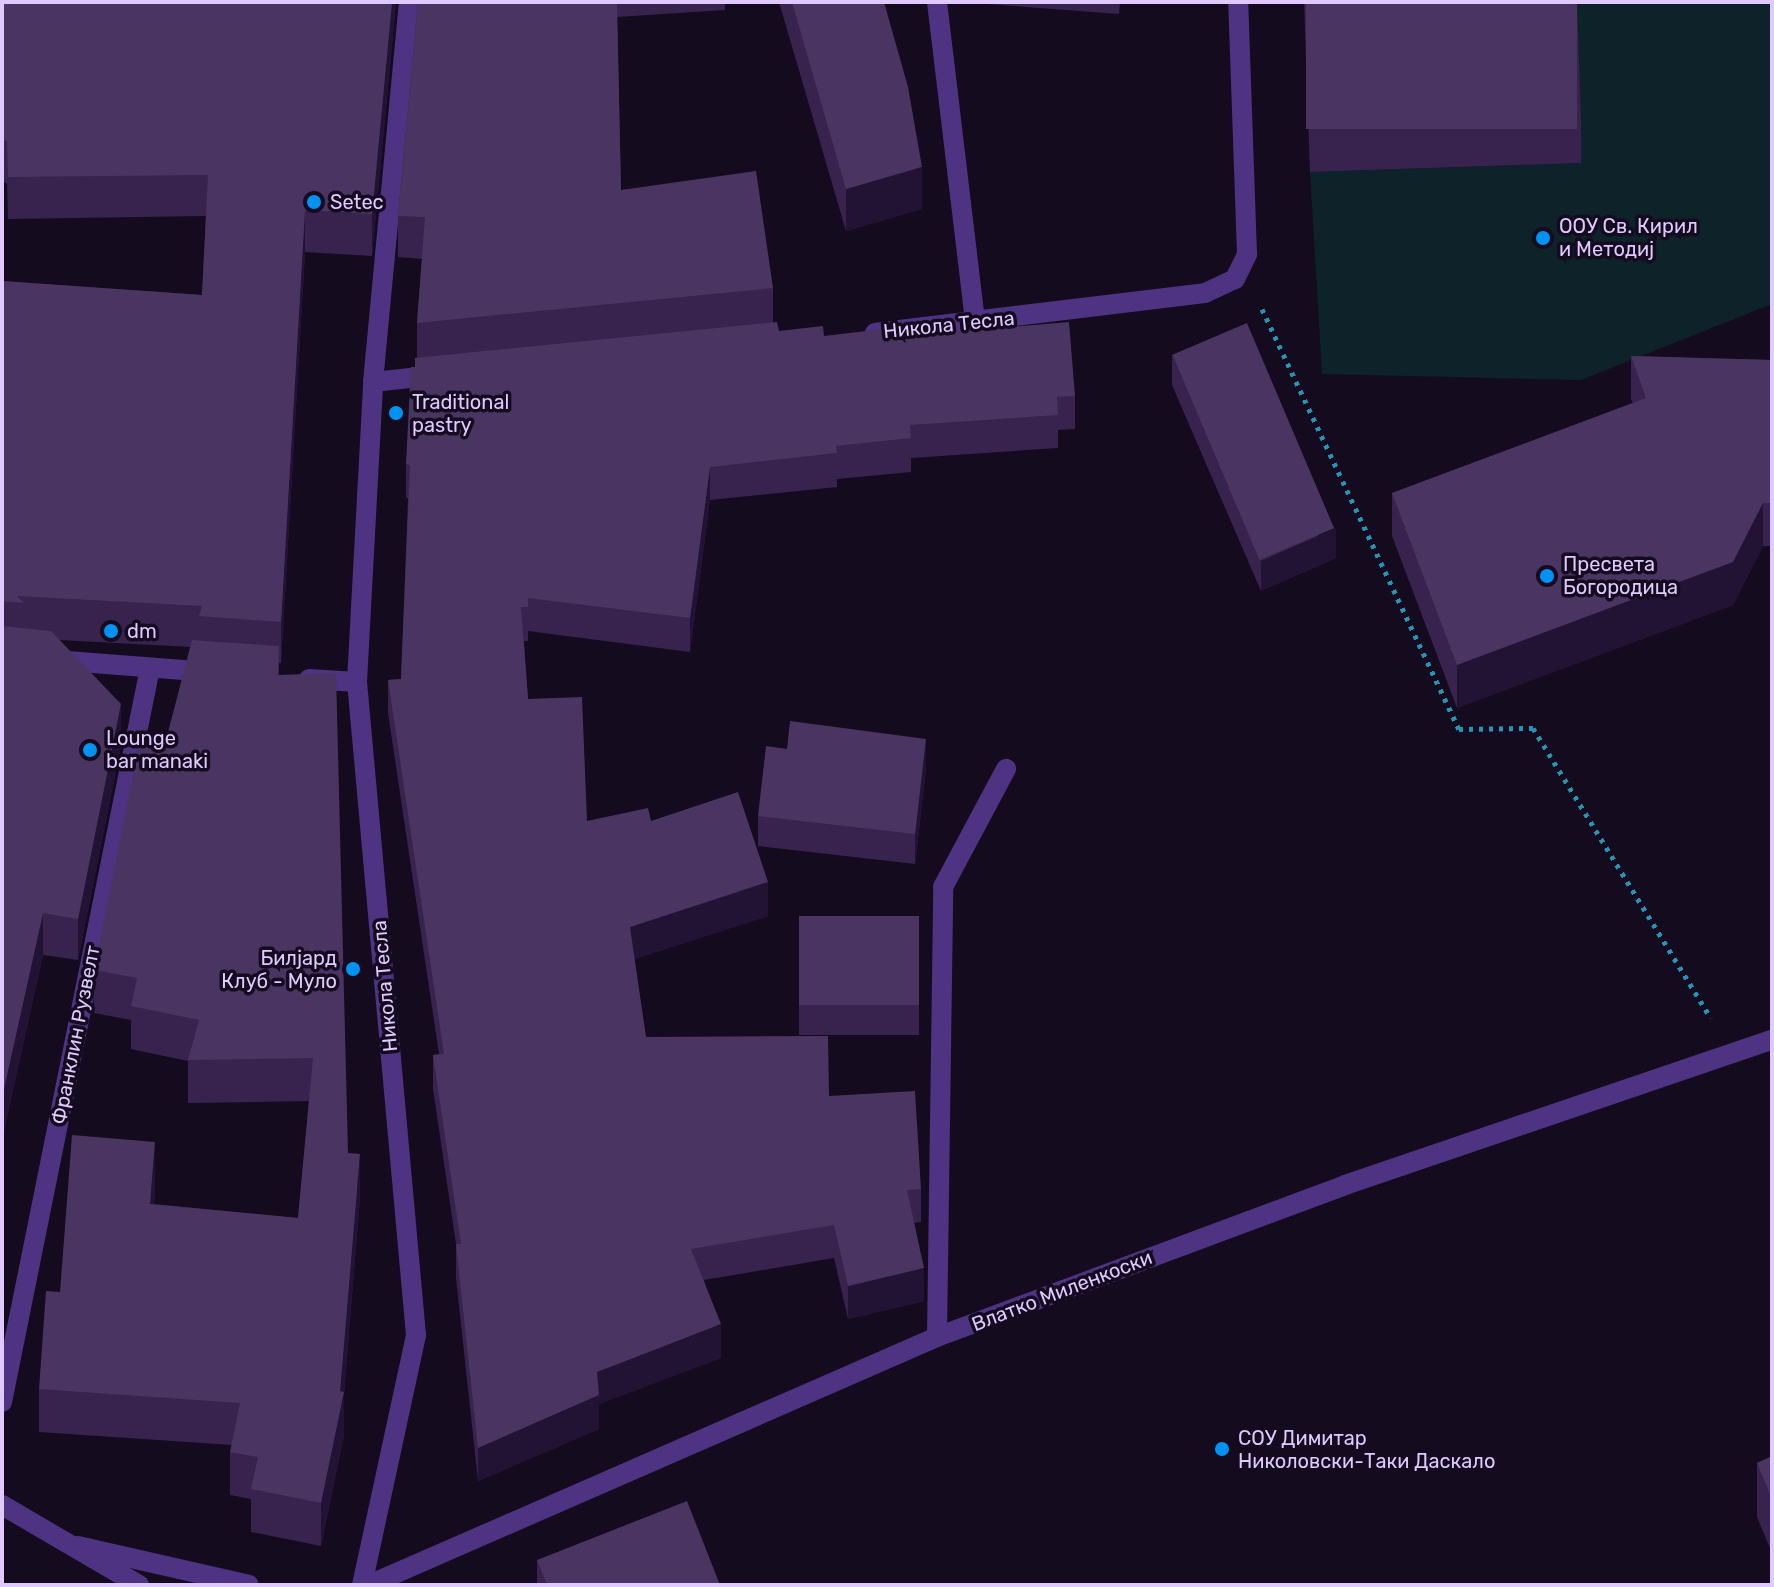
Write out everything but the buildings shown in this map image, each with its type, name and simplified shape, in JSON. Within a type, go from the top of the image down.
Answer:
[{"type":"street","name":"Никола Тесла","points":[[362,1585],[416,1335],[357,682],[373,382],[409,2]]},
{"type":"street","points":[[937,2],[975,323]]},
{"type":"street","points":[[1238,2],[1247,254],[1238,272]]},
{"type":"street","name":"Никола Тесла","points":[[849,335],[975,323],[1205,293],[1238,272]]},
{"type":"street","points":[[373,382],[453,374]]},
{"type":"street","points":[[2,656],[224,673]]},
{"type":"street","name":"Франклин Рузвелт","points":[[2,1402],[150,668]]},
{"type":"street","points":[[283,677],[357,682]]},
{"type":"street","points":[[937,1337],[943,887],[1006,769]]},
{"type":"street","name":"Влатко Миленкоски","points":[[369,1585],[937,1337],[1345,1185],[1772,1040]]},
{"type":"street","points":[[2,1505],[139,1585]]},
{"type":"street","points":[[75,1545],[249,1585]]},
{"type":"path","points":[[1238,272],[1459,729],[1533,728],[1732,1053]]},
{"type":"shaded area","name":"ООУ Св. Кирил и Методиј","points":[[1576,2],[1772,2],[1772,304],[1581,380],[1322,374],[1310,172],[1581,163]]},
{"type":"place","name":"Setec","points":[[314,202]]},
{"type":"place","name":"ООУ Св. Кирил и Методиј","points":[[1543,238]]},
{"type":"place","name":"Traditional pastry","points":[[396,413]]},
{"type":"place","name":"Пресвета Богородица","points":[[1547,576]]},
{"type":"place","name":"dm","points":[[111,631]]},
{"type":"place","name":"Lounge bar manaki","points":[[90,750]]},
{"type":"place","name":"Билјард Клуб - Муло","points":[[353,969]]},
{"type":"place","name":"СОУ Димитар Николовски-Таки Даскало","points":[[1222,1449]]}]
